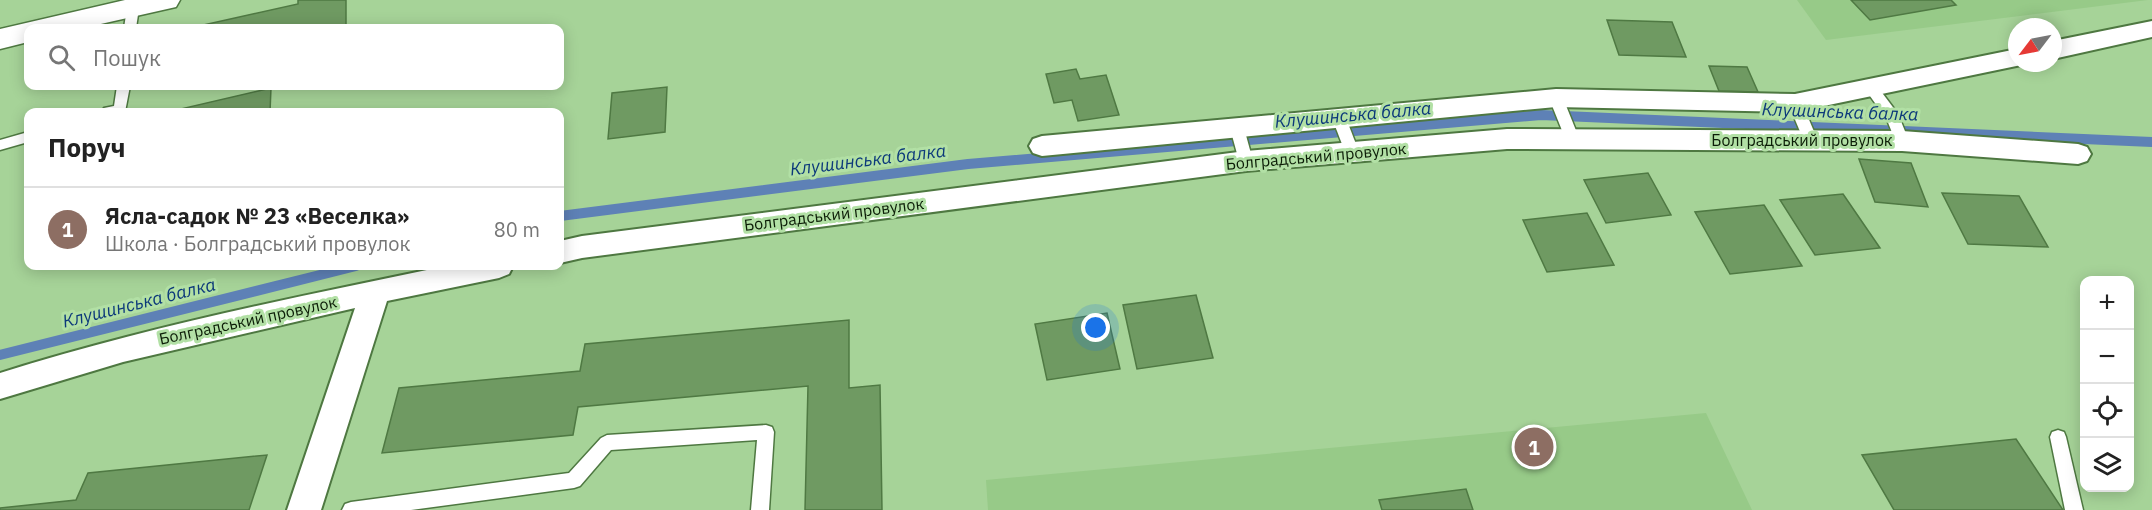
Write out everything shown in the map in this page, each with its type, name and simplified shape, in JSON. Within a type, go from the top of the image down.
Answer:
[{"type":"street","points":[[79,24],[131,18],[166,0]]},
{"type":"street","points":[[2062,48],[2152,29]]},
{"type":"street","points":[[0,39],[24,33]]},
{"type":"street","name":"Болградський провулок","points":[[1042,146],[1241,143],[1345,134],[1558,103],[1798,109],[1872,89],[2008,60]]},
{"type":"street","name":"Болградський провулок","points":[[564,251],[1241,143],[1345,134],[1507,139],[1570,132],[1810,137],[1898,129],[2078,154]]},
{"type":"street","name":"Болградський провулок","points":[[0,386],[44,371],[186,332],[481,270]]},
{"type":"street","points":[[304,510],[375,293]]},
{"type":"lane","points":[[1872,89],[1898,129]]},
{"type":"lane","points":[[120,108],[122,90]]},
{"type":"lane","points":[[1558,103],[1570,132]]},
{"type":"lane","points":[[1798,109],[1810,137]]},
{"type":"lane","points":[[0,145],[24,138]]},
{"type":"lane","points":[[351,510],[574,480],[608,443],[766,432],[760,510]]},
{"type":"lane","points":[[2058,436],[2074,510]]},
{"type":"shaded area","points":[[1797,0],[2148,0],[1826,40]]},
{"type":"shaded area","points":[[1706,413],[1752,510],[988,510],[986,480]]},
{"type":"building","points":[[298,0],[346,0],[346,24],[208,24],[298,4]]},
{"type":"building","points":[[1851,0],[1951,0],[1956,5],[1870,20]]},
{"type":"building","points":[[1607,20],[1672,22],[1686,57],[1619,55]]},
{"type":"building","points":[[1709,66],[1747,67],[1758,92],[1719,91]]},
{"type":"building","points":[[1076,69],[1080,79],[1106,75],[1119,115],[1078,121],[1072,100],[1054,103],[1046,74]]},
{"type":"building","points":[[667,87],[665,132],[608,139],[612,93]]},
{"type":"building","points":[[262,90],[271,90],[270,108],[185,108]]},
{"type":"building","points":[[1859,159],[1911,163],[1928,207],[1875,202]]},
{"type":"building","points":[[1648,173],[1671,215],[1606,223],[1584,180]]},
{"type":"building","points":[[1942,193],[2019,196],[2048,247],[1968,244]]},
{"type":"building","points":[[1843,194],[1880,248],[1815,255],[1780,200]]},
{"type":"building","points":[[1764,205],[1802,266],[1730,274],[1695,212]]},
{"type":"building","points":[[1587,213],[1614,265],[1547,272],[1523,220]]},
{"type":"building","points":[[1196,295],[1213,358],[1137,369],[1123,305]]},
{"type":"building","points":[[1107,313],[1120,369],[1047,380],[1035,324]]},
{"type":"building","points":[[849,320],[849,388],[880,385],[882,510],[805,510],[808,386],[578,407],[573,435],[382,453],[399,388],[580,371],[585,344]]},
{"type":"building","points":[[2016,439],[2063,510],[1894,510],[1862,455]]},
{"type":"building","points":[[267,455],[249,510],[0,510],[0,508],[76,500],[88,473]]},
{"type":"building","points":[[1466,489],[1473,510],[1382,510],[1379,500]]},
{"type":"waterway","name":"Клушинська балка","points":[[564,215],[968,164],[1541,115],[2152,142]]},
{"type":"waterway","name":"Клушинська балка","points":[[0,355],[340,270]]},
{"type":"place","name":"Ясла-садок № 23 «Веселка»","points":[[1534,447]]}]
